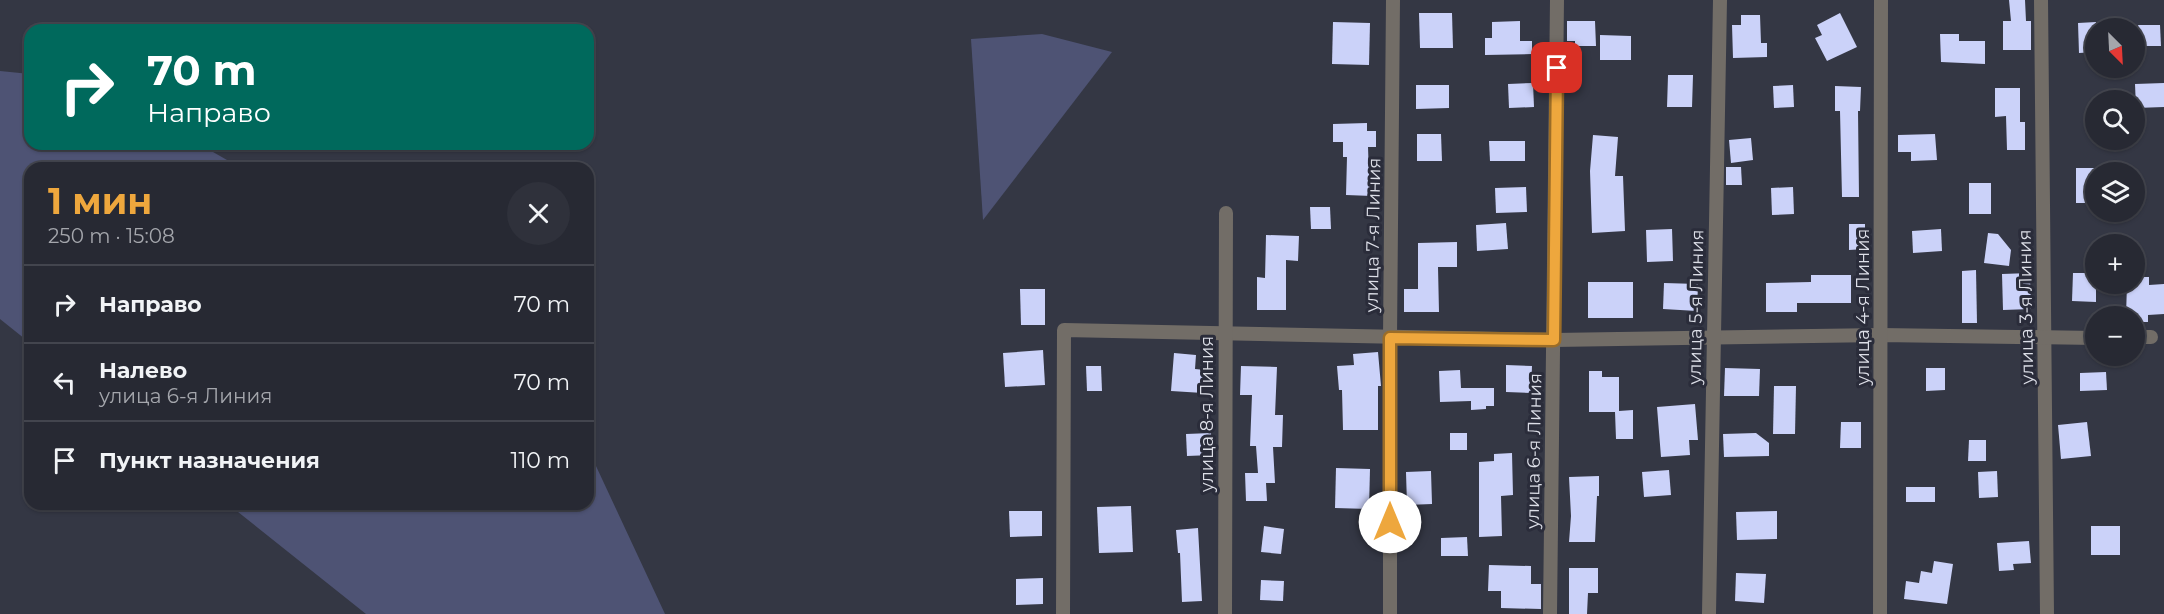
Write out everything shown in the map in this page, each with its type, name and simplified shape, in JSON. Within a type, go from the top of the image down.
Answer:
[{"type":"street","name":"улица 7-я Линия","points":[[1389,614],[1393,0]]},
{"type":"street","name":"улица 6-я Линия","points":[[1550,614],[1557,0]]},
{"type":"street","name":"улица 5-я Линия","points":[[1709,614],[1720,0]]},
{"type":"street","name":"улица 4-я Линия","points":[[1880,614],[1881,0]]},
{"type":"street","name":"улица 3-я Линия","points":[[2041,0],[2047,614]]},
{"type":"street","name":"улица 8-я Линия","points":[[1226,213],[1226,614]]},
{"type":"street","points":[[1063,614],[1064,330],[1554,340],[1881,335],[2085,338]]},
{"type":"street","points":[[2145,337],[2151,337]]},
{"type":"shaded area","points":[[1042,34],[1112,52],[983,220],[971,39]]},
{"type":"shaded area","points":[[0,71],[24,73],[24,150],[210,150],[230,162],[24,162],[24,338],[0,319]]},
{"type":"shaded area","points":[[594,462],[665,614],[366,614],[236,510],[594,510]]},
{"type":"building","points":[[2009,0],[2025,0],[2026,21],[2031,21],[2031,50],[2003,50],[2003,21],[2011,21]]},
{"type":"building","points":[[1419,13],[1452,13],[1453,48],[1420,48]]},
{"type":"building","points":[[1840,13],[1857,47],[1827,61],[1815,38],[1822,35],[1817,25]]},
{"type":"building","points":[[1741,15],[1760,15],[1761,43],[1767,43],[1767,57],[1733,58],[1732,25],[1741,25]]},
{"type":"building","points":[[1520,21],[1520,41],[1532,41],[1532,54],[1485,55],[1485,38],[1492,38],[1492,22]]},
{"type":"building","points":[[1567,21],[1595,21],[1596,46],[1575,46],[1575,41],[1567,41]]},
{"type":"building","points":[[1333,22],[1370,23],[1369,65],[1332,64]]},
{"type":"building","points":[[2078,23],[2085,23],[2085,53],[2079,53]]},
{"type":"building","points":[[2145,25],[2160,25],[2161,46],[2145,46]]},
{"type":"building","points":[[1940,34],[1959,34],[1959,41],[1985,41],[1985,64],[1941,62]]},
{"type":"building","points":[[1600,35],[1631,36],[1631,60],[1600,60]]},
{"type":"building","points":[[1668,75],[1693,75],[1692,107],[1667,107]]},
{"type":"building","points":[[1533,83],[1534,107],[1509,108],[1508,84]]},
{"type":"building","points":[[2164,83],[2164,107],[2145,108],[2145,90],[2135,90],[2135,84]]},
{"type":"building","points":[[1416,85],[1449,85],[1449,108],[1416,109]]},
{"type":"building","points":[[1793,85],[1794,107],[1774,108],[1773,86]]},
{"type":"building","points":[[1835,86],[1861,87],[1860,111],[1858,111],[1859,197],[1842,197],[1840,111],[1835,111]]},
{"type":"building","points":[[1995,88],[2020,88],[2020,122],[2025,122],[2025,150],[2007,150],[2006,116],[1995,117]]},
{"type":"building","points":[[1367,123],[1367,131],[1376,131],[1376,147],[1368,147],[1369,176],[1373,176],[1372,196],[1346,195],[1347,157],[1343,157],[1343,142],[1333,142],[1333,124]]},
{"type":"building","points":[[1417,134],[1441,134],[1442,161],[1417,161]]},
{"type":"building","points":[[1935,134],[1937,160],[1911,161],[1911,152],[1898,152],[1898,135]]},
{"type":"building","points":[[1593,135],[1618,137],[1615,176],[1623,176],[1625,231],[1592,233],[1590,171]]},
{"type":"building","points":[[1751,138],[1753,160],[1731,163],[1729,140]]},
{"type":"building","points":[[1489,141],[1525,141],[1525,161],[1490,161]]},
{"type":"building","points":[[1726,167],[1741,167],[1742,185],[1726,185]]},
{"type":"building","points":[[2076,168],[2085,168],[2085,203],[2076,203]]},
{"type":"building","points":[[1969,183],[1991,183],[1991,214],[1969,214]]},
{"type":"building","points":[[1526,187],[1527,212],[1496,213],[1495,188]]},
{"type":"building","points":[[1793,187],[1794,214],[1772,215],[1771,188]]},
{"type":"building","points":[[1310,207],[1330,207],[1331,229],[1311,229]]},
{"type":"building","points":[[1506,223],[1508,249],[1477,251],[1476,225]]},
{"type":"building","points":[[1849,224],[1865,224],[1865,249],[1849,250]]},
{"type":"building","points":[[1672,229],[1673,261],[1647,262],[1646,230]]},
{"type":"building","points":[[1941,229],[1942,251],[1913,253],[1912,231]]},
{"type":"building","points":[[1988,233],[1998,234],[2011,250],[2009,266],[1984,263]]},
{"type":"building","points":[[1266,235],[1299,236],[1298,261],[1286,260],[1286,310],[1257,310],[1257,277],[1265,278]]},
{"type":"building","points":[[1457,242],[1457,267],[1438,267],[1439,312],[1404,312],[1404,289],[1418,289],[1418,243]]},
{"type":"building","points":[[1976,270],[1977,323],[1962,323],[1962,271]]},
{"type":"building","points":[[2030,273],[2031,309],[2003,310],[2002,274]]},
{"type":"building","points":[[2073,273],[2085,273],[2085,294],[2096,294],[2096,302],[2072,301]]},
{"type":"building","points":[[1811,275],[1851,275],[1851,303],[1797,303],[1797,312],[1766,312],[1766,283],[1811,282]]},
{"type":"building","points":[[2145,277],[2149,277],[2149,285],[2164,284],[2164,314],[2148,315],[2148,322],[2145,322],[2145,306],[2126,306],[2127,294],[2145,294]]},
{"type":"building","points":[[1588,282],[1633,282],[1633,318],[1588,318]]},
{"type":"building","points":[[1664,283],[1698,284],[1697,311],[1663,309]]},
{"type":"building","points":[[1020,289],[1045,289],[1045,325],[1021,325]]},
{"type":"building","points":[[1043,350],[1045,385],[1005,387],[1003,353]]},
{"type":"building","points":[[1378,352],[1381,386],[1378,386],[1378,430],[1343,430],[1342,390],[1339,390],[1337,366],[1354,365],[1353,354]]},
{"type":"building","points":[[1174,353],[1196,355],[1195,369],[1205,370],[1203,393],[1171,391]]},
{"type":"building","points":[[1506,365],[1532,366],[1531,393],[1506,392]]},
{"type":"building","points":[[1086,366],[1101,366],[1102,391],[1087,391]]},
{"type":"building","points":[[1241,366],[1277,367],[1275,415],[1283,415],[1282,447],[1273,447],[1275,483],[1266,483],[1267,501],[1246,501],[1245,473],[1258,473],[1256,446],[1250,446],[1252,395],[1240,395]]},
{"type":"building","points":[[1725,368],[1760,369],[1759,396],[1724,396]]},
{"type":"building","points":[[1926,368],[1945,368],[1945,390],[1926,391]]},
{"type":"building","points":[[1460,370],[1461,388],[1494,388],[1494,406],[1471,410],[1471,401],[1440,402],[1439,371]]},
{"type":"building","points":[[1589,371],[1602,371],[1602,377],[1619,377],[1619,411],[1633,410],[1633,439],[1616,439],[1615,412],[1589,412]]},
{"type":"building","points":[[2106,372],[2107,390],[2080,391],[2080,373]]},
{"type":"building","points":[[1774,386],[1796,386],[1795,434],[1773,434]]},
{"type":"building","points":[[1695,404],[1698,440],[1689,440],[1690,455],[1661,457],[1657,407]]},
{"type":"building","points":[[1841,422],[1861,422],[1861,448],[1840,448]]},
{"type":"building","points":[[2087,422],[2091,456],[2061,459],[2058,425]]},
{"type":"building","points":[[1211,433],[1212,455],[1187,456],[1186,434]]},
{"type":"building","points":[[1450,433],[1467,433],[1467,450],[1450,450]]},
{"type":"building","points":[[1756,433],[1769,443],[1769,456],[1724,457],[1723,434]]},
{"type":"building","points":[[1969,440],[1986,440],[1986,461],[1968,461]]},
{"type":"building","points":[[1512,453],[1513,495],[1501,496],[1502,536],[1479,537],[1479,462],[1494,461],[1494,454]]},
{"type":"building","points":[[1336,468],[1370,469],[1369,509],[1335,508]]},
{"type":"building","points":[[1669,470],[1671,495],[1644,497],[1642,472]]},
{"type":"building","points":[[1431,471],[1432,504],[1407,505],[1406,472]]},
{"type":"building","points":[[1997,471],[1998,497],[1979,498],[1978,472]]},
{"type":"building","points":[[1599,476],[1595,542],[1569,542],[1571,516],[1569,477]]},
{"type":"building","points":[[1906,487],[1935,487],[1935,502],[1906,502]]},
{"type":"building","points":[[1131,506],[1133,552],[1099,553],[1097,507]]},
{"type":"building","points":[[1009,511],[1042,511],[1042,536],[1010,537]]},
{"type":"building","points":[[1777,511],[1777,539],[1737,540],[1736,512]]},
{"type":"building","points":[[1264,526],[1284,529],[1281,554],[1261,552]]},
{"type":"building","points":[[2091,526],[2120,526],[2120,555],[2091,555]]},
{"type":"building","points":[[1198,528],[1202,601],[1182,602],[1180,553],[1178,553],[1176,530]]},
{"type":"building","points":[[1467,537],[1468,556],[1441,556],[1441,538]]},
{"type":"building","points":[[2029,541],[2031,563],[2013,564],[2014,570],[1999,571],[1997,543]]},
{"type":"building","points":[[1934,561],[1953,564],[1947,604],[1904,599],[1906,581],[1919,583],[1921,571],[1932,573]]},
{"type":"building","points":[[1489,565],[1531,566],[1531,584],[1541,584],[1541,609],[1501,608],[1501,591],[1488,591]]},
{"type":"building","points":[[1569,568],[1598,568],[1598,593],[1588,593],[1587,614],[1569,614]]},
{"type":"building","points":[[1736,573],[1766,574],[1764,603],[1735,601]]},
{"type":"building","points":[[1043,578],[1043,604],[1016,605],[1016,579]]},
{"type":"building","points":[[1261,580],[1284,581],[1283,601],[1260,600]]},
{"type":"route","points":[[1390,522],[1390,338],[1554,340],[1557,68]]}]
